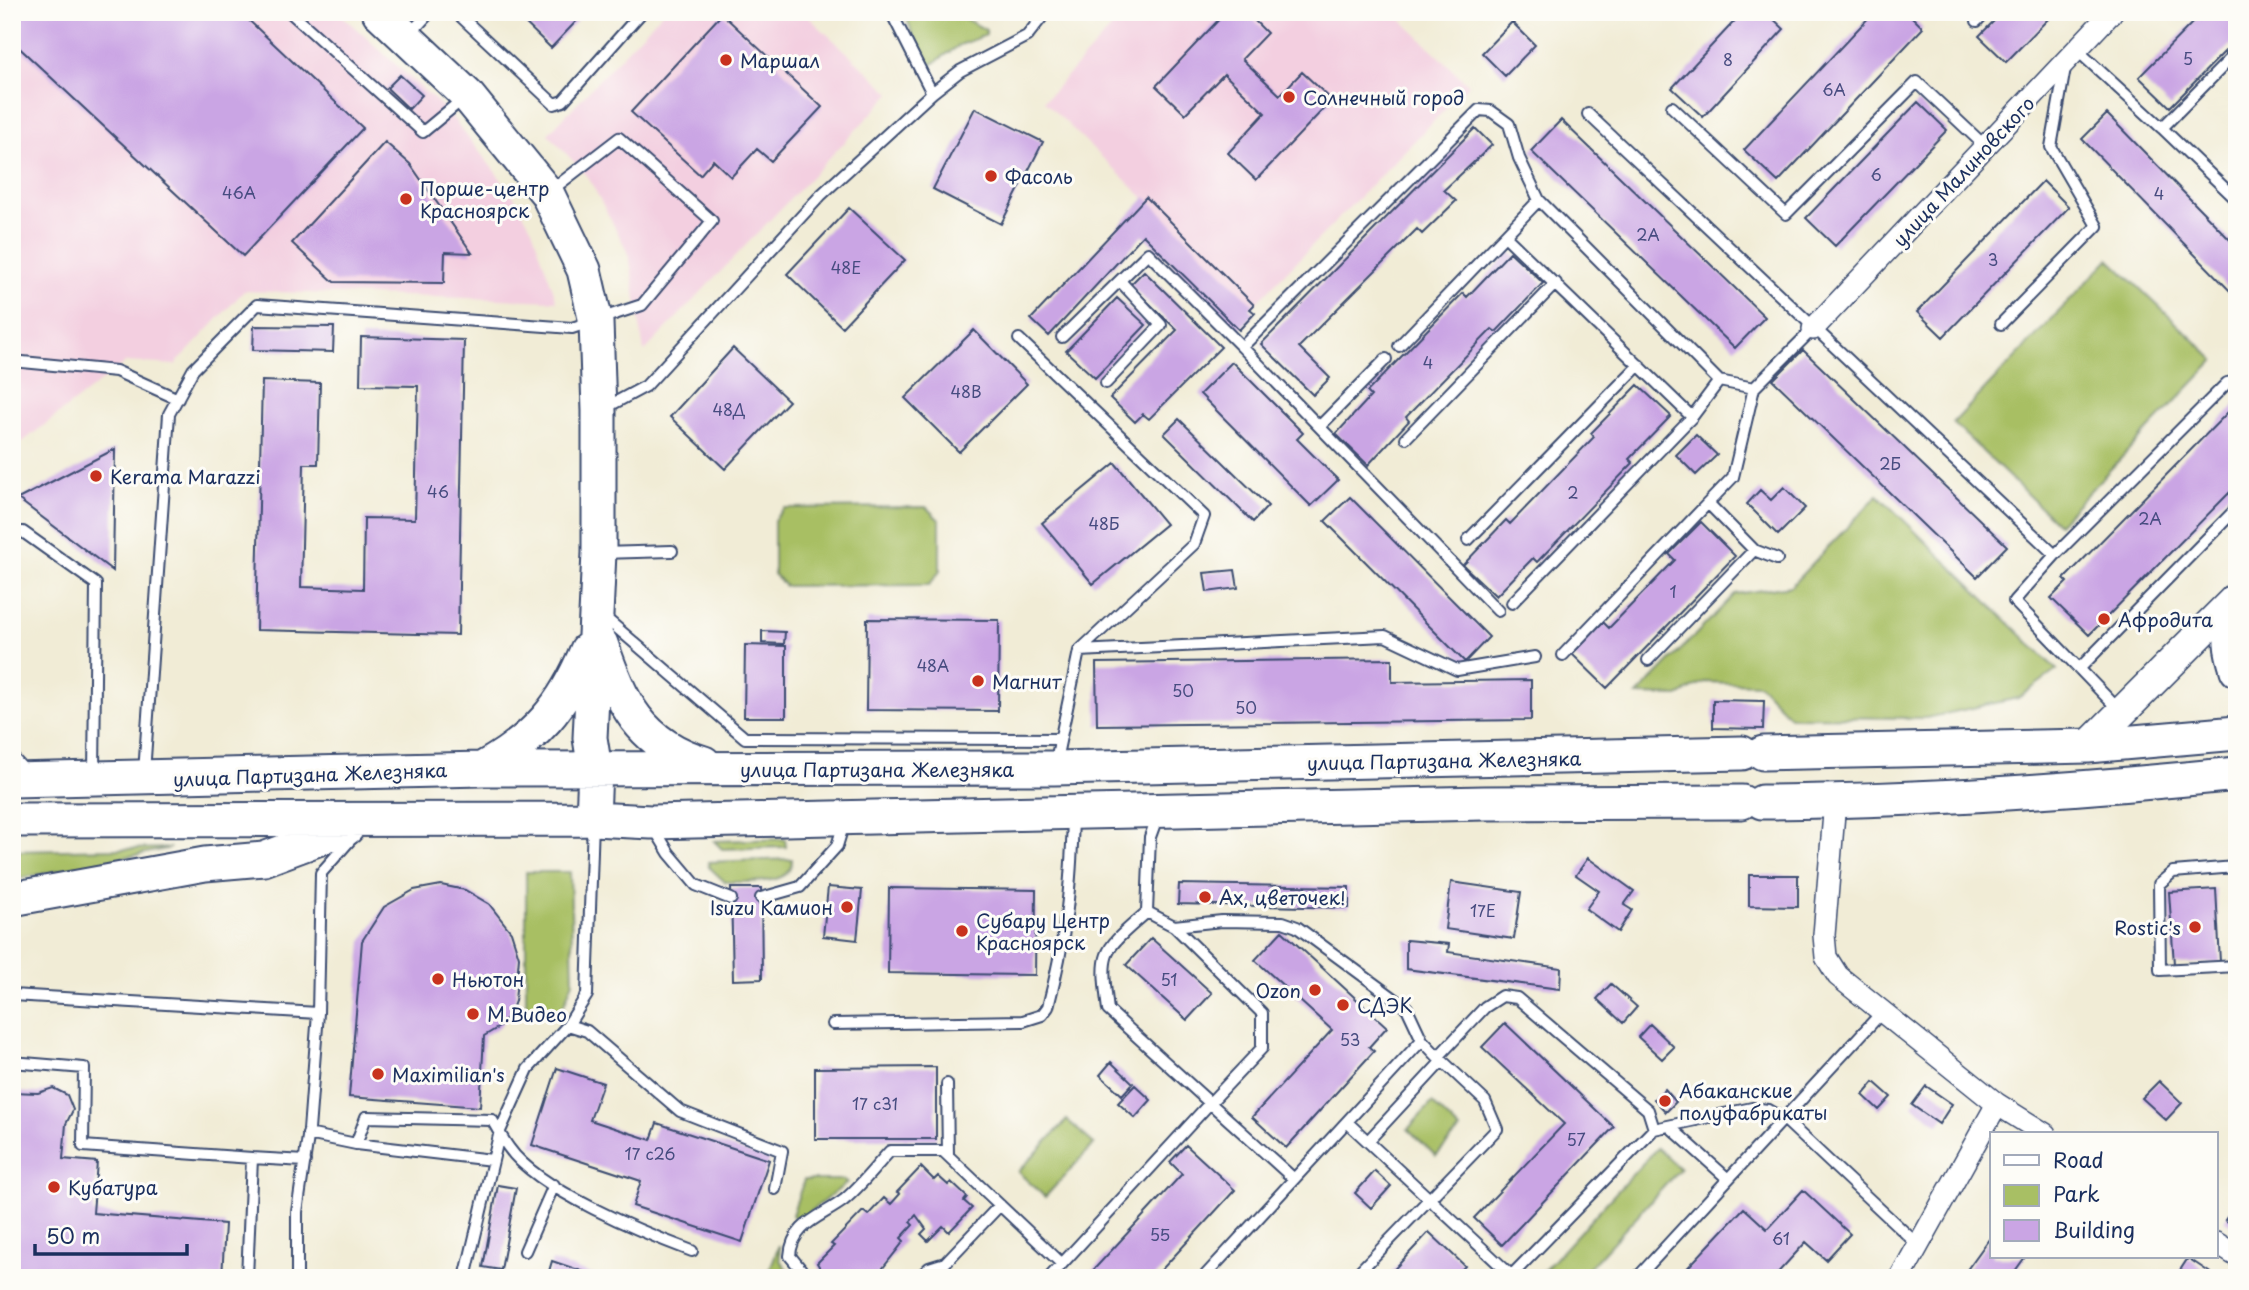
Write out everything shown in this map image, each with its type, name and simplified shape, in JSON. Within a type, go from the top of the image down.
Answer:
[{"type":"main road","points":[[379,12],[467,95],[547,193],[584,270],[596,322],[599,411],[599,553],[590,738],[594,769],[593,819]]},
{"type":"main road","points":[[2089,789],[2088,746],[2237,597]]},
{"type":"main road","points":[[2237,618],[2231,628],[2230,649],[2237,670]]},
{"type":"main road","points":[[596,619],[621,695],[652,739],[681,757],[739,756]]},
{"type":"main road","points":[[482,769],[514,751],[547,720],[572,685],[596,619]]},
{"type":"main road","name":"улица Партизана Железняка","points":[[19,773],[94,780],[482,769],[594,769],[739,756],[817,755],[1753,753],[2088,746],[2237,733]]},
{"type":"main road","points":[[12,820],[593,819],[651,822],[1484,803],[1835,802],[2089,789],[2237,774]]},
{"type":"main road","points":[[12,899],[205,864],[264,859],[366,821]]},
{"type":"street","name":"улица Малиновского","points":[[1813,329],[1987,148],[2112,12]]},
{"type":"street","points":[[1835,802],[1824,935],[1826,957],[1838,976],[1997,1104],[2042,1132]]},
{"type":"street","points":[[1900,1278],[1997,1104]]},
{"type":"street","points":[[2218,1244],[2237,1256]]},
{"type":"lane","points":[[290,12],[422,132],[467,95]]},
{"type":"lane","points":[[407,38],[430,12]]},
{"type":"lane","points":[[456,12],[554,104],[563,101],[642,12]]},
{"type":"lane","points":[[891,12],[932,93]]},
{"type":"lane","points":[[599,411],[646,386],[821,195],[932,93],[961,71],[1027,36],[1046,12]]},
{"type":"lane","points":[[2162,128],[2237,52]]},
{"type":"lane","points":[[2001,324],[2097,226],[2051,147],[2071,56],[2162,128],[2237,200]]},
{"type":"lane","points":[[1672,107],[1786,214],[1917,82],[1987,148]]},
{"type":"lane","points":[[1242,347],[1479,110],[1491,111],[1509,124],[1519,158],[1539,200],[1719,381],[1754,388]]},
{"type":"lane","points":[[1588,114],[2055,555]]},
{"type":"lane","points":[[143,779],[169,414],[192,370],[257,305],[572,328],[596,322],[642,305],[712,221],[619,138],[547,193]]},
{"type":"lane","points":[[1399,346],[1539,200]]},
{"type":"lane","points":[[1505,236],[1692,417]]},
{"type":"lane","points":[[1062,337],[1148,253],[1321,425],[1498,611]]},
{"type":"lane","points":[[1106,383],[1161,325],[1120,281]]},
{"type":"lane","points":[[1406,438],[1556,283]]},
{"type":"lane","points":[[1563,654],[1733,477],[1754,388],[1813,329]]},
{"type":"lane","points":[[1019,339],[1204,516],[1194,544],[1079,651],[1057,754]]},
{"type":"lane","points":[[1321,425],[1386,359]]},
{"type":"lane","points":[[12,361],[116,372],[178,400]]},
{"type":"lane","points":[[1468,540],[1639,365]]},
{"type":"lane","points":[[1512,603],[1692,417],[1719,381]]},
{"type":"lane","points":[[2121,712],[2081,667],[2014,601],[2055,555],[2227,383],[2237,381]]},
{"type":"lane","points":[[1708,503],[1754,550],[1777,559]]},
{"type":"lane","points":[[2081,667],[2237,508]]},
{"type":"lane","points":[[23,532],[96,584],[94,780]]},
{"type":"lane","points":[[1648,660],[1754,550]]},
{"type":"lane","points":[[599,553],[672,551]]},
{"type":"lane","points":[[596,619],[739,756]]},
{"type":"lane","points":[[1079,651],[1385,636],[1457,670],[1535,656]]},
{"type":"lane","points":[[1160,809],[1150,837],[1147,912],[1114,941],[1102,963],[1108,1010],[1294,1179]]},
{"type":"lane","points":[[833,1024],[1023,1021],[1042,1015],[1048,1007],[1064,947],[1075,851],[1073,811]]},
{"type":"lane","points":[[761,898],[800,887],[836,846],[847,816]]},
{"type":"lane","points":[[465,1278],[500,1132],[528,1069],[568,1026],[587,995],[593,819]]},
{"type":"lane","points":[[297,1278],[297,1212],[308,1134],[318,1013],[321,873],[366,821]]},
{"type":"lane","points":[[651,822],[669,853],[696,885],[732,899]]},
{"type":"lane","points":[[2237,920],[2236,865],[2173,872],[2159,884],[2160,970],[2237,966]]},
{"type":"lane","points":[[1049,1278],[1262,1048],[1262,1013],[1174,926],[1147,912]]},
{"type":"lane","points":[[1174,926],[1222,921],[1283,922],[1297,927],[1407,1009],[1422,1040],[1485,1101],[1497,1129],[1353,1278]]},
{"type":"lane","points":[[12,995],[318,1013]]},
{"type":"lane","points":[[1368,1141],[1490,1003],[1502,996],[1517,998],[1648,1110],[1654,1129]]},
{"type":"lane","points":[[1637,1278],[1883,1011]]},
{"type":"lane","points":[[568,1026],[587,1031],[680,1111],[782,1151],[775,1189]]},
{"type":"lane","points":[[1203,1278],[1422,1040]]},
{"type":"lane","points":[[12,1062],[84,1068],[83,1146],[305,1161]]},
{"type":"lane","points":[[947,1084],[947,1155]]},
{"type":"lane","points":[[1347,1122],[1512,1277],[1654,1129],[1752,1108],[1768,1110],[1784,1119],[1917,1244]]},
{"type":"lane","points":[[356,1144],[366,1117],[492,1120],[514,1154],[554,1185],[629,1228],[692,1251]]},
{"type":"lane","points":[[1669,1126],[1728,1179]]},
{"type":"lane","points":[[308,1134],[356,1144],[492,1160]]},
{"type":"lane","points":[[808,1278],[790,1255],[791,1241],[810,1220],[844,1200],[890,1151],[943,1151],[1062,1264]]},
{"type":"lane","points":[[247,1278],[252,1158]]},
{"type":"lane","points":[[525,1251],[554,1185]]},
{"type":"lane","points":[[919,1278],[929,1268],[944,1263],[1000,1205]]},
{"type":"shaded area","points":[[12,12],[338,12],[448,112],[512,193],[532,229],[557,301],[244,291],[175,365],[126,362],[12,450]]},
{"type":"shaded area","points":[[663,12],[803,12],[891,93],[644,352],[629,254],[588,177],[548,134]]},
{"type":"shaded area","points":[[1126,12],[1393,12],[1469,85],[1254,305],[1044,101]]},
{"type":"green space","points":[[905,12],[953,12],[986,30],[986,35],[960,45],[928,67],[921,60]]},
{"type":"green space","points":[[2109,259],[2215,360],[2058,524],[1953,423]]},
{"type":"green space","points":[[1878,495],[2057,670],[2018,698],[1926,718],[1790,717],[1759,684],[1704,682],[1678,696],[1637,695],[1735,594],[1791,586]]},
{"type":"green space","points":[[926,507],[940,521],[940,571],[929,585],[785,586],[774,574],[774,520],[784,508]]},
{"type":"green space","points":[[785,839],[786,847],[722,849],[714,841]]},
{"type":"green space","points":[[171,848],[12,880],[12,851]]},
{"type":"green space","points":[[792,859],[785,875],[755,882],[725,882],[709,867],[708,862]]},
{"type":"green space","points":[[526,872],[570,872],[573,981],[560,1015],[526,1011]]},
{"type":"green space","points":[[1432,1103],[1460,1130],[1436,1156],[1408,1129]]},
{"type":"green space","points":[[1067,1120],[1094,1144],[1045,1197],[1018,1172]]},
{"type":"green space","points":[[1657,1148],[1680,1169],[1580,1278],[1537,1278]]},
{"type":"green space","points":[[804,1180],[843,1180],[847,1183],[798,1221],[792,1215]]},
{"type":"green space","points":[[779,1245],[780,1260],[793,1278],[770,1278],[770,1269]]},
{"type":"building","points":[[15,12],[240,12],[363,128],[243,256],[12,41]]},
{"type":"building","points":[[514,12],[585,12],[551,48]]},
{"type":"building","name":"Солнечный город","points":[[1226,12],[1246,12],[1267,33],[1242,59],[1280,95],[1302,72],[1332,100],[1256,180],[1228,153],[1265,113],[1224,74],[1185,114],[1156,86]]},
{"type":"building","points":[[1743,12],[1766,12],[1784,29],[1703,117],[1672,88]]},
{"type":"building","points":[[1874,12],[1907,12],[1923,28],[1778,182],[1744,150]]},
{"type":"building","points":[[2003,12],[2055,12],[2006,62],[1979,36]]},
{"type":"building","points":[[2203,12],[2237,12],[2237,39],[2170,107],[2139,77]]},
{"type":"building","name":"Маршал","points":[[722,14],[822,107],[771,161],[757,149],[731,177],[713,160],[700,175],[631,112]]},
{"type":"building","points":[[1512,22],[1535,45],[1505,76],[1482,53]]},
{"type":"building","points":[[400,75],[422,95],[409,109],[387,88]]},
{"type":"building","points":[[1918,102],[1947,130],[1835,246],[1806,218]]},
{"type":"building","points":[[975,108],[1043,142],[1001,224],[933,189]]},
{"type":"building","points":[[2107,114],[2237,247],[2237,298],[2082,139]]},
{"type":"building","points":[[12,116],[16,116],[14,139],[12,139]]},
{"type":"building","points":[[1561,120],[1765,317],[1735,348],[1531,151]]},
{"type":"building","points":[[1475,128],[1492,145],[1444,190],[1456,201],[1422,234],[1417,229],[1299,347],[1330,378],[1313,395],[1261,344]]},
{"type":"building","points":[[385,142],[410,164],[472,253],[445,252],[444,283],[334,282],[292,243]]},
{"type":"building","points":[[2043,181],[2069,207],[1943,337],[1917,312]]},
{"type":"building","points":[[1146,197],[1254,305],[1250,309],[1255,313],[1239,330],[1143,235],[1049,336],[1031,319]]},
{"type":"building","points":[[849,208],[905,260],[842,327],[787,274]]},
{"type":"building","points":[[1510,252],[1543,283],[1496,332],[1492,329],[1406,417],[1409,421],[1368,465],[1336,434],[1371,396],[1367,392],[1463,293],[1467,297]]},
{"type":"building","points":[[1144,271],[1221,347],[1149,419],[1143,414],[1135,422],[1110,398],[1177,330],[1130,285]]},
{"type":"building","points":[[1117,298],[1146,325],[1095,378],[1066,351]]},
{"type":"building","points":[[254,326],[334,327],[333,352],[253,350]]},
{"type":"building","points":[[974,330],[1027,384],[959,452],[905,398]]},
{"type":"building","points":[[361,337],[464,340],[458,635],[256,630],[262,381],[320,383],[318,464],[304,464],[301,587],[363,589],[364,518],[415,519],[418,386],[360,385]]},
{"type":"building","points":[[733,348],[789,401],[725,469],[670,417]]},
{"type":"building","points":[[1803,350],[2007,546],[1977,577],[1773,380]]},
{"type":"building","points":[[1232,362],[1303,433],[1297,439],[1338,480],[1311,506],[1200,394]]},
{"type":"building","points":[[1638,385],[1671,416],[1629,459],[1633,463],[1537,562],[1533,558],[1496,596],[1463,565],[1506,520],[1510,524],[1594,437],[1591,433]]},
{"type":"building","points":[[2237,403],[2237,485],[2089,635],[2051,598],[2067,582],[2064,579]]},
{"type":"building","points":[[1179,419],[1268,506],[1253,522],[1164,434]]},
{"type":"building","points":[[1696,435],[1717,455],[1696,475],[1676,455]]},
{"type":"building","points":[[115,449],[113,571],[18,499]]},
{"type":"building","points":[[1115,463],[1166,524],[1093,584],[1042,523]]},
{"type":"building","points":[[1784,487],[1805,508],[1778,535],[1747,504],[1760,490],[1771,500]]},
{"type":"building","points":[[1350,497],[1489,637],[1465,662],[1325,521]]},
{"type":"building","points":[[1701,522],[1735,556],[1607,688],[1572,654],[1603,622],[1609,628],[1675,560],[1669,554]]},
{"type":"building","points":[[1235,570],[1238,588],[1207,592],[1204,573]]},
{"type":"building","points":[[867,619],[999,620],[998,711],[866,710]]},
{"type":"building","points":[[762,631],[785,632],[784,644],[762,643]]},
{"type":"building","points":[[745,645],[786,646],[786,717],[744,717]]},
{"type":"building","points":[[1392,659],[1392,682],[1531,680],[1531,720],[1097,725],[1096,663]]},
{"type":"building","points":[[1713,700],[1764,701],[1763,729],[1713,728]]},
{"type":"building","points":[[1588,858],[1634,891],[1624,905],[1632,910],[1618,932],[1586,909],[1599,891],[1576,875]]},
{"type":"building","points":[[1749,875],[1798,875],[1798,907],[1749,906]]},
{"type":"building","points":[[1451,882],[1521,892],[1514,939],[1445,929]]},
{"type":"building","points":[[1179,884],[1349,887],[1349,908],[1178,904]]},
{"type":"building","name":"Ньютон","points":[[441,885],[465,890],[489,904],[511,932],[519,957],[515,1001],[511,1012],[499,1027],[484,1036],[480,1107],[349,1097],[362,941],[384,907],[414,890]]},
{"type":"building","points":[[828,887],[862,890],[857,940],[823,936]]},
{"type":"building","points":[[731,888],[761,888],[762,979],[733,980]]},
{"type":"building","name":"Субару Центр Красноярск","points":[[889,888],[1036,890],[1035,975],[888,973]]},
{"type":"building","name":"Rostic's","points":[[2216,889],[2220,962],[2174,964],[2169,892]]},
{"type":"building","points":[[1282,931],[1387,1027],[1369,1047],[1374,1051],[1286,1148],[1252,1117],[1332,1030],[1255,960]]},
{"type":"building","points":[[1151,938],[1212,993],[1187,1020],[1126,965]]},
{"type":"building","points":[[1406,940],[1449,944],[1448,952],[1561,968],[1560,989],[1406,969]]},
{"type":"building","points":[[1611,984],[1637,1007],[1623,1023],[1597,999]]},
{"type":"building","points":[[1505,1023],[1614,1127],[1502,1245],[1474,1218],[1564,1124],[1482,1047]]},
{"type":"building","points":[[1650,1024],[1674,1047],[1662,1059],[1638,1037]]},
{"type":"building","points":[[1111,1062],[1133,1083],[1122,1095],[1100,1075]]},
{"type":"building","points":[[936,1067],[936,1139],[815,1139],[815,1068]]},
{"type":"building","points":[[557,1068],[603,1083],[590,1120],[651,1140],[657,1123],[769,1160],[742,1242],[633,1206],[641,1181],[532,1145]]},
{"type":"building","points":[[2159,1081],[2182,1103],[2166,1120],[2142,1098]]},
{"type":"building","points":[[1874,1082],[1891,1097],[1879,1110],[1863,1095]]},
{"type":"building","points":[[1135,1085],[1151,1100],[1135,1118],[1118,1103]]},
{"type":"building","points":[[1926,1086],[1952,1104],[1939,1124],[1912,1105]]},
{"type":"building","name":"Кубатура","points":[[53,1088],[67,1095],[73,1110],[66,1124],[63,1159],[97,1162],[93,1213],[225,1224],[222,1278],[12,1278],[12,1092],[38,1093]]},
{"type":"building","name":"Абаканские полуфабрикаты","points":[[1665,1089],[1676,1102],[1666,1112],[1654,1099]]},
{"type":"building","points":[[1186,1145],[1235,1190],[1154,1278],[1086,1278],[1182,1174],[1170,1162]]},
{"type":"building","points":[[921,1167],[934,1180],[938,1176],[948,1185],[951,1182],[967,1197],[964,1201],[972,1208],[949,1232],[943,1226],[928,1241],[921,1234],[926,1229],[916,1215],[910,1222],[913,1225],[901,1238],[904,1241],[875,1278],[826,1278],[817,1263],[834,1246],[831,1244],[863,1211],[868,1215],[884,1198],[891,1204],[900,1194],[897,1192]]},
{"type":"building","points":[[1375,1171],[1391,1186],[1371,1208],[1355,1193]]},
{"type":"building","points":[[498,1185],[516,1188],[501,1270],[483,1267]]},
{"type":"building","points":[[1803,1190],[1850,1234],[1826,1260],[1806,1242],[1773,1278],[1678,1278],[1744,1208],[1767,1229]]},
{"type":"building","points":[[2237,1203],[2237,1228],[2225,1220]]},
{"type":"building","points":[[1429,1232],[1465,1266],[1454,1278],[1386,1278]]},
{"type":"building","points":[[1990,1238],[1990,1258],[2024,1258],[2010,1278],[1961,1278]]},
{"type":"building","points":[[2188,1258],[2212,1274],[2210,1278],[2175,1278]]},
{"type":"building","points":[[552,1261],[599,1277],[599,1278],[547,1278]]},
{"type":"place","name":"Маршал","points":[[726,60]]},
{"type":"place","name":"Солнечный город","points":[[1289,97]]},
{"type":"place","name":"Фасоль","points":[[991,176]]},
{"type":"place","name":"Порше-центр Красноярск","points":[[406,199]]},
{"type":"place","name":"Kerama Marazzi","points":[[96,476]]},
{"type":"place","name":"Афродита","points":[[2104,619]]},
{"type":"place","name":"Магнит","points":[[978,681]]},
{"type":"place","name":"Ах, цветочек!","points":[[1205,897]]},
{"type":"place","name":"Isuzu Камион","points":[[847,907]]},
{"type":"place","name":"Rostic's","points":[[2195,927]]},
{"type":"place","name":"Субару Центр Красноярск","points":[[962,931]]},
{"type":"place","name":"Ньютон","points":[[438,979]]},
{"type":"place","name":"Ozon","points":[[1315,990]]},
{"type":"place","name":"СДЭК","points":[[1343,1005]]},
{"type":"place","name":"М.Видео","points":[[473,1014]]},
{"type":"place","name":"Maximilian's","points":[[378,1074]]},
{"type":"place","name":"Абаканские полуфабрикаты","points":[[1665,1101]]},
{"type":"place","name":"Кубатура","points":[[54,1187]]}]
